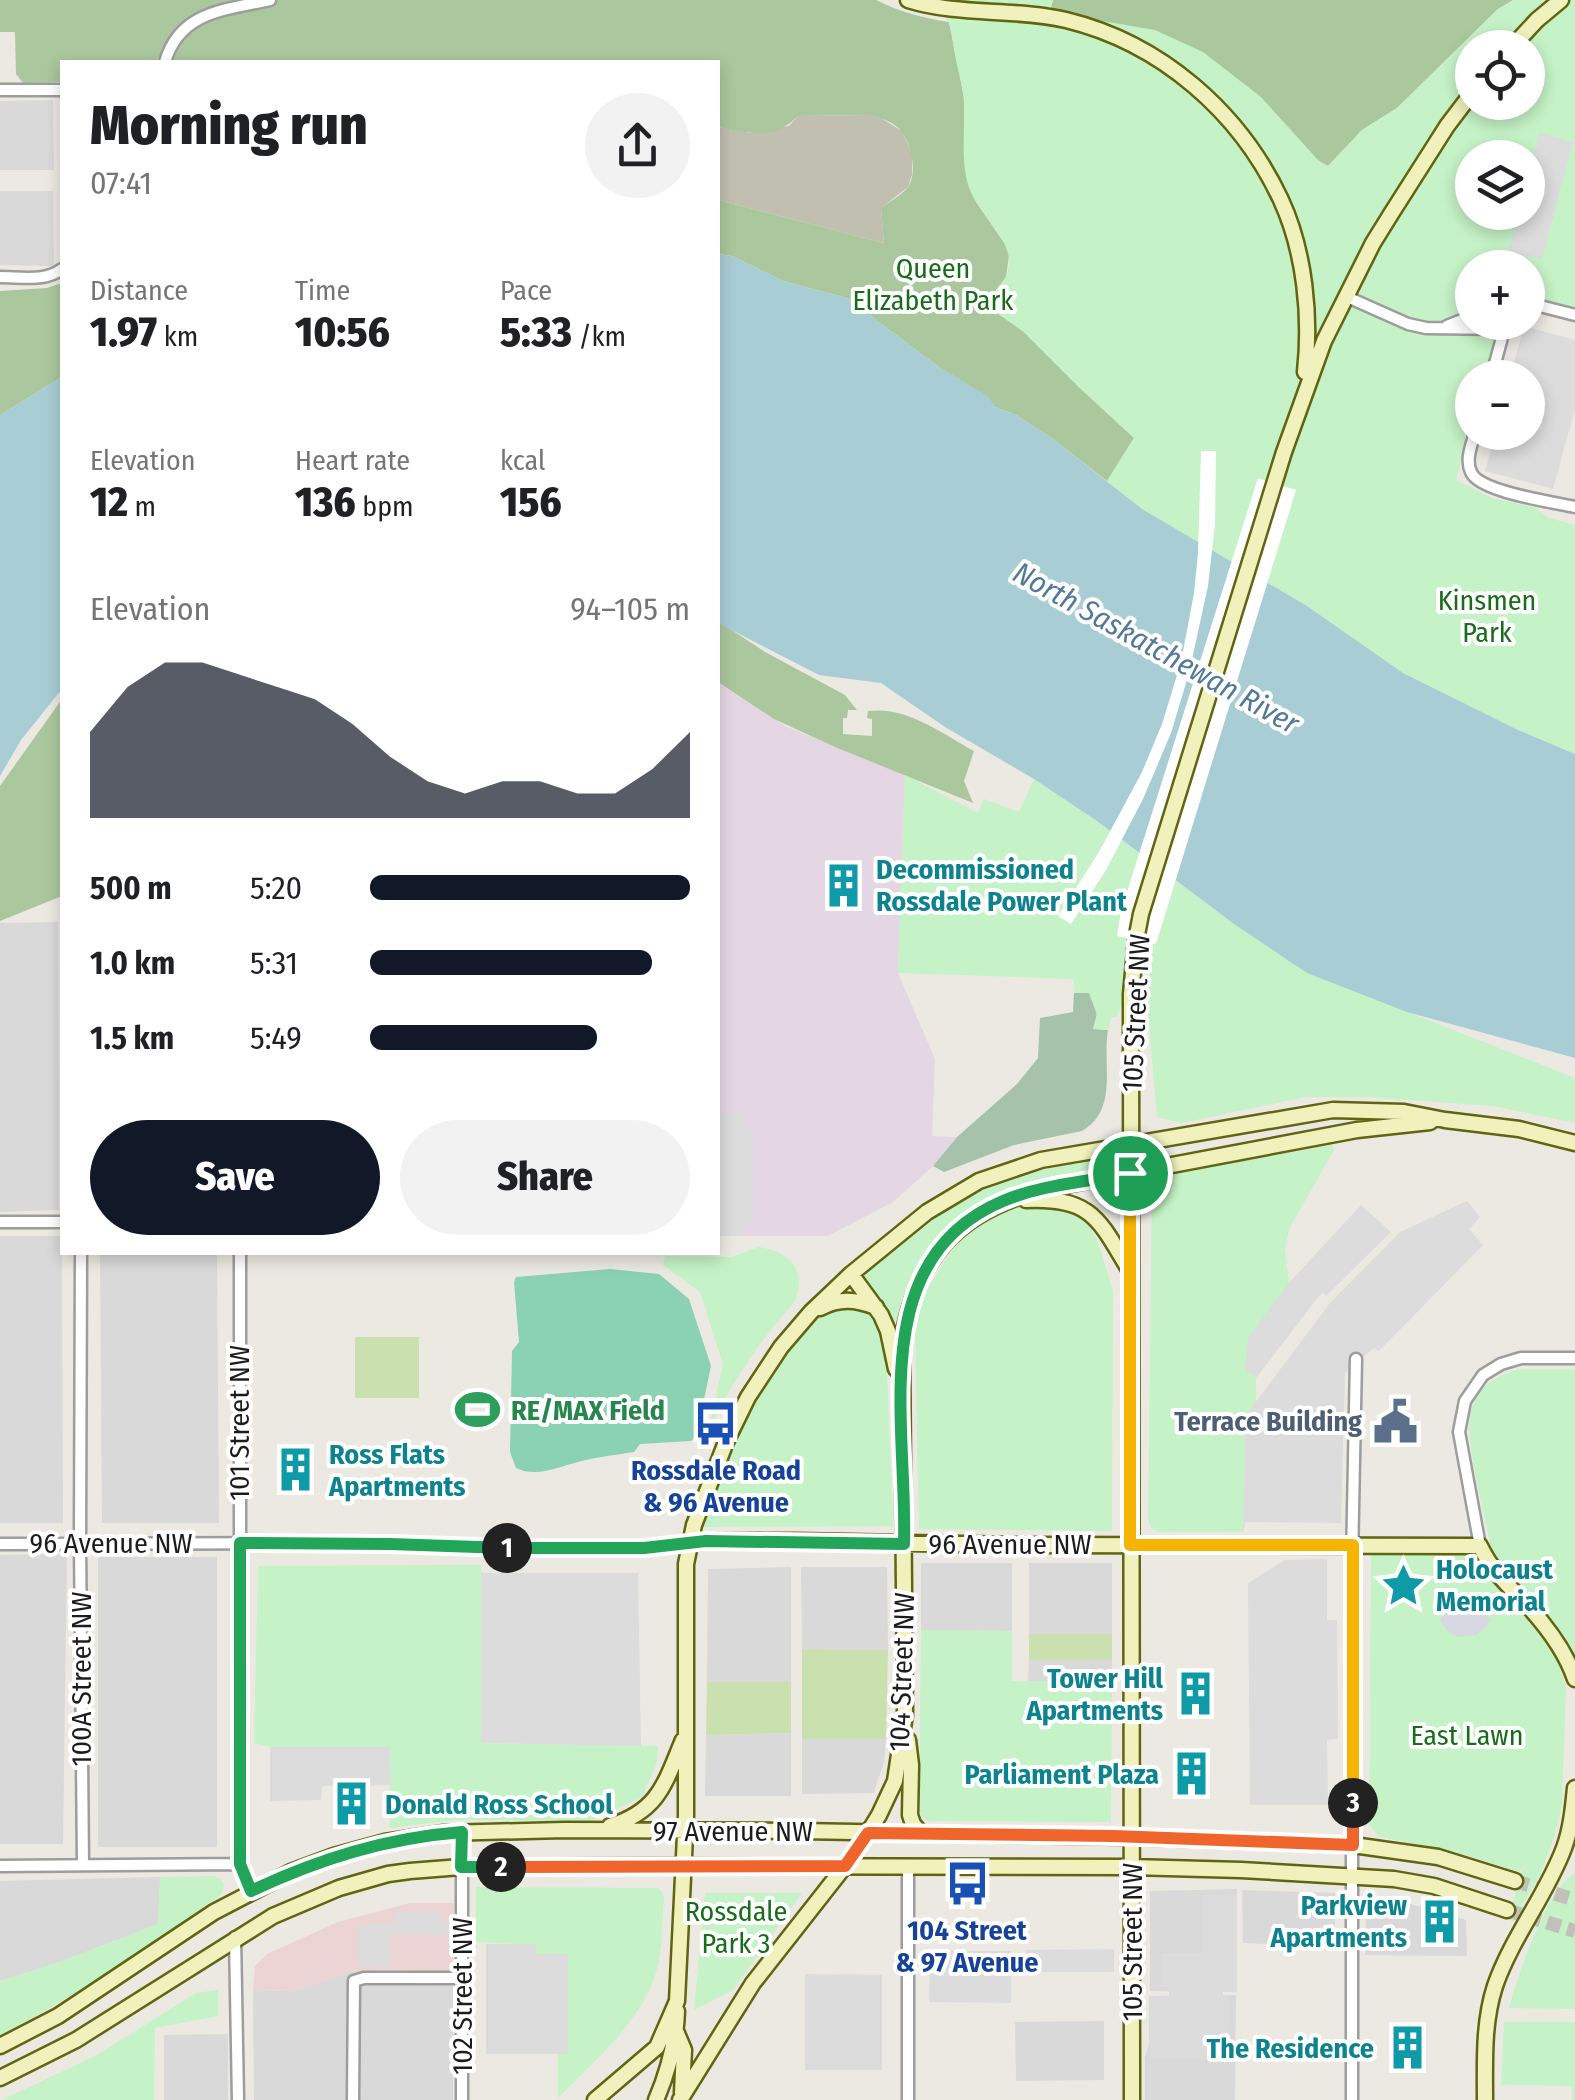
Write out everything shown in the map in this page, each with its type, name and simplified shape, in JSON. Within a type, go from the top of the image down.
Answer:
[{"type":"main road","points":[[908,0],[941,8],[1050,17],[1092,28],[1157,57],[1212,102],[1264,169],[1290,224],[1307,314],[1302,398]]},
{"type":"main road","points":[[1528,30],[1561,0]]},
{"type":"main road","points":[[1302,398],[1345,296],[1391,214],[1455,115]]},
{"type":"main road","name":"105 Street NW","points":[[1132,2100],[1130,1173],[1131,994],[1136,940],[1302,398]]},
{"type":"main road","points":[[656,2100],[666,2078],[676,2030],[685,1830],[689,1544],[726,1442],[748,1398],[781,1347],[811,1312],[927,1212],[979,1181],[1041,1160],[1333,1110],[1404,1112],[1519,1129],[1575,1142]]},
{"type":"main road","points":[[901,1384],[904,1332],[922,1276],[954,1233],[984,1210],[1045,1189],[1357,1130],[1446,1120]]},
{"type":"main road","points":[[1005,1200],[1056,1200],[1086,1210],[1106,1230],[1131,1272]]},
{"type":"main road","points":[[851,1274],[876,1307],[888,1331],[901,1384]]},
{"type":"main road","points":[[811,1312],[844,1300],[876,1307]]},
{"type":"main road","name":"104 Street NW","points":[[684,2099],[753,1983],[845,1866],[880,1815],[895,1781],[904,1715],[901,1384]]},
{"type":"main road","name":"96 Avenue NW","points":[[689,1544],[706,1541],[1480,1546]]},
{"type":"main road","points":[[1480,1546],[1496,1573],[1558,1644],[1575,1679]]},
{"type":"main road","points":[[904,1715],[911,1765],[910,1816],[920,1832]]},
{"type":"main road","points":[[596,1830],[628,1820],[653,1802],[664,1786],[687,1730]]},
{"type":"main road","points":[[1485,2100],[1485,2040],[1492,1997],[1509,1954],[1564,1849],[1575,1788]]},
{"type":"main road","name":"97 Avenue NW","points":[[0,2046],[58,2016],[214,1912],[291,1872],[385,1842],[462,1832],[920,1832],[1353,1845],[1438,1857],[1515,1881]]},
{"type":"main road","name":"97 Avenue NW","points":[[0,2078],[76,2040],[273,1916],[339,1888],[388,1874],[461,1867],[1131,1867],[1394,1879],[1434,1886],[1507,1910]]},
{"type":"main road","points":[[594,2100],[657,2047],[677,2001]]},
{"type":"main road","points":[[676,2030],[684,2050],[684,2099]]},
{"type":"street","points":[[166,60],[170,44],[205,14],[270,0]]},
{"type":"street","points":[[0,90],[60,90]]},
{"type":"street","points":[[0,276],[44,277],[60,272]]},
{"type":"street","points":[[1345,296],[1408,324],[1455,328]]},
{"type":"street","points":[[1545,307],[1575,315]]},
{"type":"street","points":[[1441,328],[1455,323]]},
{"type":"street","points":[[1471,450],[1468,461],[1475,479],[1575,508]]},
{"type":"street","points":[[0,1222],[60,1222]]},
{"type":"street","name":"100A Street NW","points":[[81,1255],[83,1865]]},
{"type":"street","name":"101 Street NW","points":[[240,1255],[240,1864],[251,1891]]},
{"type":"street","points":[[1480,1546],[1459,1432],[1464,1401],[1483,1375],[1501,1364],[1521,1358],[1575,1358]]},
{"type":"street","points":[[1352,2100],[1356,1359]]},
{"type":"street","name":"96 Avenue NW","points":[[0,1544],[390,1544],[576,1549],[689,1544]]},
{"type":"street","name":"102 Street NW","points":[[462,1832],[462,2100]]},
{"type":"street","points":[[0,1866],[240,1864]]},
{"type":"street","points":[[908,1866],[908,2100]]},
{"type":"street","points":[[235,1937],[238,2100]]},
{"type":"street","points":[[353,2100],[354,1981],[462,1978]]},
{"type":"shaded area","points":[[53,100],[54,170],[0,170],[0,101]]},
{"type":"shaded area","points":[[872,115],[902,131],[912,154],[912,175],[908,187],[881,208],[884,243],[720,201],[720,127],[751,133],[789,126],[798,116]]},
{"type":"shaded area","points":[[1539,133],[1573,142],[1545,250],[1509,250],[1514,230],[1545,230],[1545,140],[1537,140]]},
{"type":"shaded area","points":[[0,191],[53,191],[54,266],[0,265]]},
{"type":"shaded area","points":[[1545,332],[1575,340],[1575,409],[1553,489],[1485,471],[1491,450],[1545,450],[1545,360],[1515,360],[1520,340],[1545,340]]},
{"type":"shaded area","points":[[720,683],[785,726],[905,775],[898,973],[935,1059],[932,1136],[957,1137],[933,1166],[893,1202],[828,1236],[720,1236]]},
{"type":"shaded area","points":[[58,922],[59,1210],[0,1212],[0,923]]},
{"type":"shaded area","points":[[720,1114],[743,1114],[753,1132],[753,1218],[741,1236],[720,1236]]},
{"type":"shaded area","points":[[1467,1201],[1480,1217],[1469,1229],[1483,1245],[1379,1351],[1374,1348],[1345,1373],[1341,1523],[1246,1522],[1243,1532],[1246,1415],[1330,1303],[1400,1232]]},
{"type":"shaded area","points":[[1361,1205],[1391,1232],[1326,1296],[1319,1296],[1256,1378],[1245,1371],[1248,1338],[1288,1284]]},
{"type":"shaded area","points":[[0,1236],[60,1236],[63,1523],[0,1523]]},
{"type":"shaded area","points":[[100,1255],[217,1255],[219,1523],[102,1523]]},
{"type":"shaded area","points":[[67,1554],[63,1844],[0,1844],[0,1555]]},
{"type":"shaded area","points":[[98,1557],[217,1557],[217,1847],[98,1847]]},
{"type":"shaded area","points":[[1327,1559],[1327,1620],[1337,1620],[1338,1739],[1327,1740],[1328,1805],[1250,1805],[1248,1583],[1285,1560]]},
{"type":"shaded area","points":[[921,1563],[1012,1563],[1012,1631],[921,1630]]},
{"type":"shaded area","points":[[1029,1563],[1112,1563],[1112,1634],[1029,1634]]},
{"type":"shaded area","points":[[791,1567],[791,1682],[707,1682],[708,1569]]},
{"type":"shaded area","points":[[801,1567],[887,1567],[888,1650],[802,1649]]},
{"type":"shaded area","points":[[481,1573],[638,1573],[641,1746],[481,1743]]},
{"type":"shaded area","points":[[1460,1597],[1476,1600],[1490,1620],[1476,1635],[1458,1637],[1441,1622],[1450,1603]]},
{"type":"shaded area","points":[[1029,1660],[1112,1660],[1112,1682],[1028,1682]]},
{"type":"shaded area","points":[[791,1733],[791,1796],[705,1796],[706,1735]]},
{"type":"shaded area","points":[[802,1739],[886,1739],[884,1762],[874,1793],[802,1794]]},
{"type":"shaded area","points":[[270,1747],[390,1747],[391,1785],[322,1786],[321,1800],[270,1801]]},
{"type":"shaded area","points":[[160,1877],[158,1924],[0,1981],[0,1881]]},
{"type":"shaded area","points":[[1237,1889],[1237,1992],[1150,1991],[1150,1891]]},
{"type":"shaded area","points":[[1242,1890],[1335,1893],[1335,1946],[1243,1943]]},
{"type":"shaded area","points":[[1203,1895],[1237,1895],[1237,1992],[1223,1992],[1223,1997],[1229,1997],[1228,2059],[1150,2059],[1150,1996],[1169,1996],[1169,1988],[1161,1987],[1161,1953],[1203,1953]]},
{"type":"shaded area","points":[[1386,1897],[1466,1920],[1467,1956],[1365,1955],[1366,1909],[1370,1901]]},
{"type":"shaded area","points":[[410,1903],[454,1903],[453,1970],[353,1971],[294,1991],[253,1990],[255,1966],[267,1954],[338,1922]]},
{"type":"shaded area","points":[[396,1912],[441,1912],[441,1922],[449,1922],[449,1935],[391,1934],[390,1967],[358,1967],[358,1927],[367,1927],[367,1923],[396,1923]]},
{"type":"shaded area","points":[[486,1944],[536,1944],[536,1954],[568,1954],[568,2054],[486,2054]]},
{"type":"shaded area","points":[[1114,1949],[1114,1972],[1026,1972],[1026,1950]]},
{"type":"shaded area","points":[[930,1951],[1011,1951],[1011,2003],[929,2002]]},
{"type":"shaded area","points":[[453,1970],[453,2100],[254,2100],[253,1990],[294,1991],[353,1971]]},
{"type":"shaded area","points":[[805,1974],[882,1975],[882,2070],[805,2070]]},
{"type":"shaded area","points":[[1236,1995],[1235,2100],[1145,2100],[1149,1996]]},
{"type":"shaded area","points":[[1104,2021],[1104,2080],[1016,2081],[1015,2022]]},
{"type":"shaded area","points":[[228,2034],[228,2100],[164,2100],[164,2035]]},
{"type":"green space","name":"Queen Elizabeth Park","points":[[0,0],[876,0],[912,14],[949,22],[964,98],[965,162],[976,202],[1009,255],[1006,277],[996,290],[997,313],[1024,332],[1134,438],[1107,481],[1053,439],[1016,415],[995,407],[987,396],[940,368],[847,298],[783,281],[732,256],[720,254],[720,201],[884,243],[881,208],[908,187],[913,166],[901,131],[871,115],[798,116],[780,129],[760,133],[720,127],[720,60],[174,60],[178,44],[171,35],[157,60],[60,60],[60,82],[23,83],[16,74],[15,32],[0,32]]},
{"type":"green space","name":"Kinsmen Park","points":[[924,0],[1053,0],[1050,12],[1155,30],[1203,52],[1261,97],[1328,166],[1362,130],[1397,108],[1455,51],[1455,120],[1545,120],[1545,30],[1477,30],[1498,9],[1515,0],[1575,0],[1575,309],[1545,300],[1545,250],[1455,250],[1455,340],[1494,340],[1489,360],[1455,360],[1455,450],[1464,450],[1456,480],[1492,498],[1536,508],[1549,518],[1575,525],[1575,754],[1403,673],[1307,606],[1142,509],[1107,481],[1134,438],[1024,332],[997,313],[996,290],[1009,261],[1000,235],[972,195],[967,181],[964,97],[945,17]]},
{"type":"green space","points":[[1053,0],[1513,0],[1477,30],[1455,30],[1455,51],[1397,108],[1362,130],[1328,166],[1050,11]]},
{"type":"green space","points":[[60,284],[60,378],[0,415],[0,291]]},
{"type":"green space","points":[[720,622],[765,652],[845,695],[857,710],[848,710],[847,718],[843,718],[843,734],[872,736],[868,711],[882,711],[923,722],[974,751],[964,781],[973,803],[835,747],[774,719],[720,683]]},
{"type":"green space","points":[[60,702],[60,897],[0,921],[0,786]]},
{"type":"green space","points":[[905,775],[978,813],[984,799],[1019,812],[1034,779],[1234,924],[1314,975],[1575,1078],[1575,1123],[1493,1106],[1364,1097],[1305,1097],[1182,1123],[1157,1117],[1144,969],[1126,991],[1108,1030],[1093,1029],[1093,1002],[1089,993],[1074,993],[1073,979],[898,973]]},
{"type":"green space","points":[[1074,993],[1089,993],[1097,1014],[1093,1029],[1108,1030],[1105,1099],[1093,1122],[1082,1131],[1014,1145],[944,1172],[933,1166],[957,1137],[1017,1084],[1038,1058],[1040,1018],[1073,1012]]},
{"type":"green space","points":[[1332,1145],[1334,1150],[1289,1229],[1285,1249],[1289,1283],[1248,1339],[1246,1370],[1256,1378],[1256,1402],[1246,1416],[1243,1532],[1152,1529],[1148,1519],[1155,1177]]},
{"type":"green space","points":[[1105,1158],[1107,1169],[1000,1195],[955,1221],[918,1264],[896,1323],[864,1276],[929,1222],[975,1194],[1023,1175]]},
{"type":"green space","points":[[1033,1204],[1068,1208],[1085,1218],[1098,1242],[1113,1291],[1112,1531],[919,1529],[915,1329],[925,1293],[964,1237],[1008,1209]]},
{"type":"green space","points":[[759,1247],[779,1253],[793,1264],[799,1280],[795,1301],[757,1348],[707,1436],[723,1364],[700,1292],[663,1265],[665,1256],[732,1257]]},
{"type":"green space","name":"RE/MAX Field","points":[[610,1269],[659,1274],[689,1299],[711,1366],[696,1437],[691,1441],[640,1444],[634,1452],[547,1471],[516,1468],[510,1452],[512,1351],[519,1342],[516,1277]]},
{"type":"green space","points":[[848,1306],[874,1318],[886,1344],[893,1526],[703,1527],[731,1450],[769,1377],[817,1320],[831,1310]]},
{"type":"green space","points":[[355,1337],[419,1337],[419,1398],[355,1398]]},
{"type":"green space","points":[[1520,1369],[1575,1369],[1575,1658],[1495,1557],[1473,1459],[1469,1426],[1477,1397],[1500,1376]]},
{"type":"green space","name":"East Lawn","points":[[1461,1554],[1471,1558],[1529,1620],[1556,1656],[1566,1687],[1562,1804],[1555,1835],[1540,1875],[1513,1921],[1508,1919],[1524,1865],[1520,1872],[1452,1851],[1380,1837],[1369,1825],[1371,1555]]},
{"type":"green space","points":[[481,1565],[481,1743],[658,1746],[657,1762],[642,1797],[591,1821],[456,1820],[390,1828],[390,1747],[270,1747],[254,1743],[258,1566]]},
{"type":"green space","points":[[921,1630],[1012,1631],[1012,1681],[1112,1682],[1111,1822],[923,1818],[919,1810]]},
{"type":"green space","points":[[1029,1634],[1112,1634],[1112,1660],[1029,1660]]},
{"type":"green space","points":[[802,1649],[888,1650],[886,1739],[802,1739]]},
{"type":"green space","points":[[707,1682],[791,1682],[791,1733],[706,1735]]},
{"type":"green space","points":[[1575,1873],[1575,2009],[1509,2008],[1544,1914],[1554,1895]]},
{"type":"green space","points":[[214,1876],[224,1884],[222,1894],[86,1986],[0,2035],[0,1981],[158,1924],[160,1877]]},
{"type":"green space","points":[[476,1887],[658,1888],[663,1892],[660,1952],[651,1987],[630,2022],[558,2098],[558,2054],[568,2054],[536,1945],[476,1942]]},
{"type":"green space","name":"Rossdale Park 3","points":[[705,1893],[802,1893],[733,1990],[694,2010]]},
{"type":"green space","points":[[218,1990],[218,2016],[155,2028],[154,2100],[2,2100],[97,2055],[196,1993]]},
{"type":"green space","points":[[1504,2022],[1575,2022],[1575,2100],[1572,2086],[1501,2085]]},
{"type":"water","name":"North Saskatchewan River","points":[[720,254],[732,256],[783,281],[847,298],[940,368],[988,396],[995,407],[1016,415],[1053,439],[1142,509],[1307,606],[1403,673],[1575,754],[1575,1058],[1407,1012],[1307,973],[1234,924],[1097,821],[881,683],[819,675],[720,624]]},
{"type":"water","points":[[60,378],[60,691],[21,740],[0,776],[0,415]]},
{"type":"pier","points":[[1201,451],[1216,451],[1215,524],[1208,586],[1189,673],[1171,733],[1143,799],[1106,870],[1071,924],[1058,916],[1099,852],[1142,772],[1181,662],[1198,553]]},
{"type":"pier","points":[[1258,478],[1296,490],[1156,944],[1117,936],[1121,911]]},
{"type":"tunnel","points":[[1515,1881],[1575,1900]]},
{"type":"tunnel","points":[[1507,1910],[1575,1931]]},
{"type":"place","name":"Decommissioned Rossdale Power Plant","points":[[843,885]]},
{"type":"place","name":"RE/MAX Field","points":[[478,1410]]},
{"type":"place","name":"Terrace Building","points":[[1395,1421]]},
{"type":"place","name":"Rossdale Road & 96 Avenue","points":[[716,1424]]},
{"type":"place","name":"Ross Flats Apartments","points":[[296,1470]]},
{"type":"place","name":"Holocaust Memorial","points":[[1403,1585]]},
{"type":"place","name":"Tower Hill Apartments","points":[[1196,1694]]},
{"type":"place","name":"Parliament Plaza","points":[[1192,1774]]},
{"type":"place","name":"Donald Ross School","points":[[352,1804]]},
{"type":"place","name":"104 Street & 97 Avenue","points":[[967,1884]]},
{"type":"place","name":"Parkview Apartments","points":[[1440,1921]]},
{"type":"place","name":"The Residence","points":[[1407,2048]]},
{"type":"route","points":[[1130,1173],[1130,1545],[1353,1545],[1353,1845],[1114,1836],[868,1833],[845,1866],[461,1867],[462,1832],[385,1842],[334,1856],[251,1891],[240,1864],[240,1543],[608,1549],[706,1541],[904,1544],[902,1344],[922,1276],[954,1233],[984,1210],[1021,1195],[1130,1173]]}]
